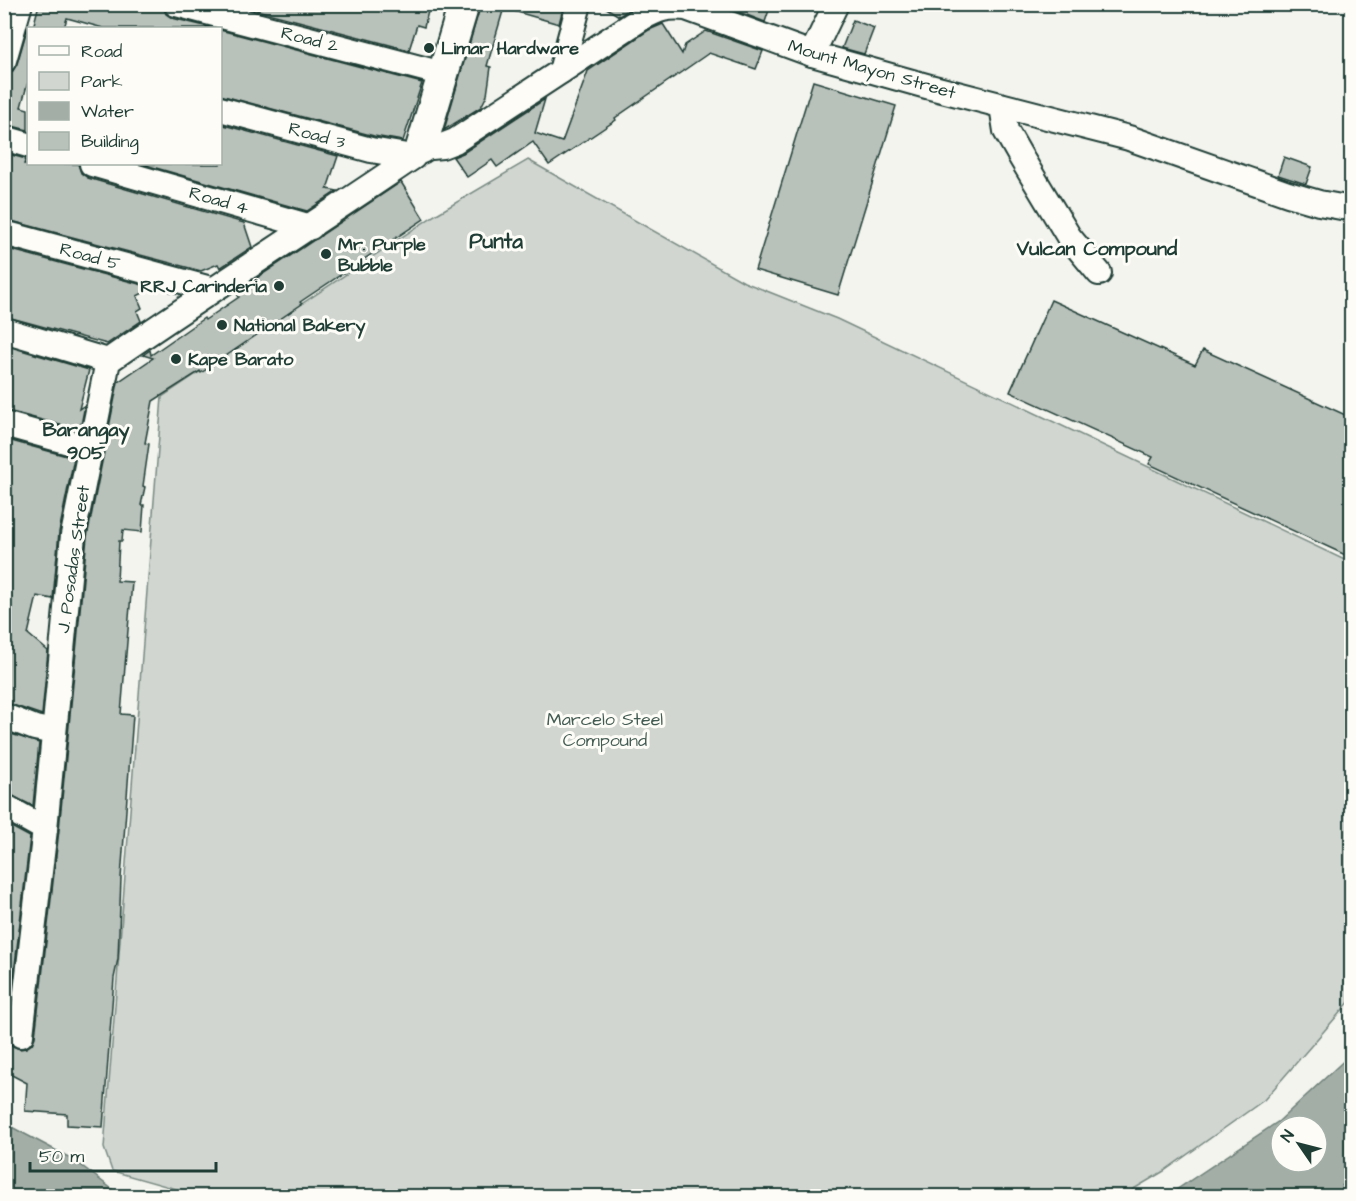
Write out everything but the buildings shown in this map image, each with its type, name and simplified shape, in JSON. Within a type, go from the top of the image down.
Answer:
[{"type":"street","points":[[11,55],[20,4]]},
{"type":"street","name":"Road 2","points":[[176,4],[443,74]]},
{"type":"street","points":[[4,330],[108,361],[211,289],[311,227],[417,153],[464,4]]},
{"type":"street","points":[[561,71],[579,4]]},
{"type":"street","points":[[812,54],[836,4]]},
{"type":"street","name":"Mount Mayon Street","points":[[417,153],[455,141],[657,10],[670,6],[686,6],[812,54],[1129,138],[1298,197],[1352,209]]},
{"type":"street","points":[[1002,105],[1006,131],[1022,159],[1069,237],[1100,273]]},
{"type":"street","name":"Road 3","points":[[222,110],[371,150],[417,153]]},
{"type":"street","points":[[4,138],[27,145]]},
{"type":"street","name":"Road 4","points":[[95,165],[311,227]]},
{"type":"street","name":"Road 5","points":[[4,233],[211,289]]},
{"type":"street","name":"J. Posadas Street","points":[[21,1035],[45,829],[73,535],[108,361]]},
{"type":"street","points":[[4,424],[90,448]]},
{"type":"street","points":[[4,716],[35,728],[54,732]]},
{"type":"street","points":[[4,806],[45,829]]},
{"type":"green space","name":"Marcelo Steel Compound","points":[[528,160],[744,282],[837,319],[1351,563],[1351,1000],[1264,1100],[1164,1171],[1122,1196],[201,1196],[112,1171],[104,1148],[162,397],[435,215]]},
{"type":"water","points":[[1351,1054],[1351,1196],[1167,1196],[1269,1128],[1269,1174],[1329,1174],[1329,1114],[1287,1114]]},
{"type":"water","points":[[4,1123],[74,1160],[116,1192],[132,1196],[5,1196]]},
{"type":"ferry route","points":[[1332,1196],[1352,1176]]},
{"type":"place","name":"Limar Hardware","points":[[429,48]]},
{"type":"place","name":"Mr. Purple Bubble","points":[[326,254]]},
{"type":"place","name":"RRJ Carinderia","points":[[279,286]]},
{"type":"place","name":"National Bakery","points":[[222,325]]},
{"type":"place","name":"Kape Barato","points":[[176,359]]},
{"type":"district","name":"Punta","points":[[496,241]]},
{"type":"district","name":"Vulcan Compound","points":[[1097,248]]},
{"type":"district","name":"Barangay 905","points":[[86,440]]}]
